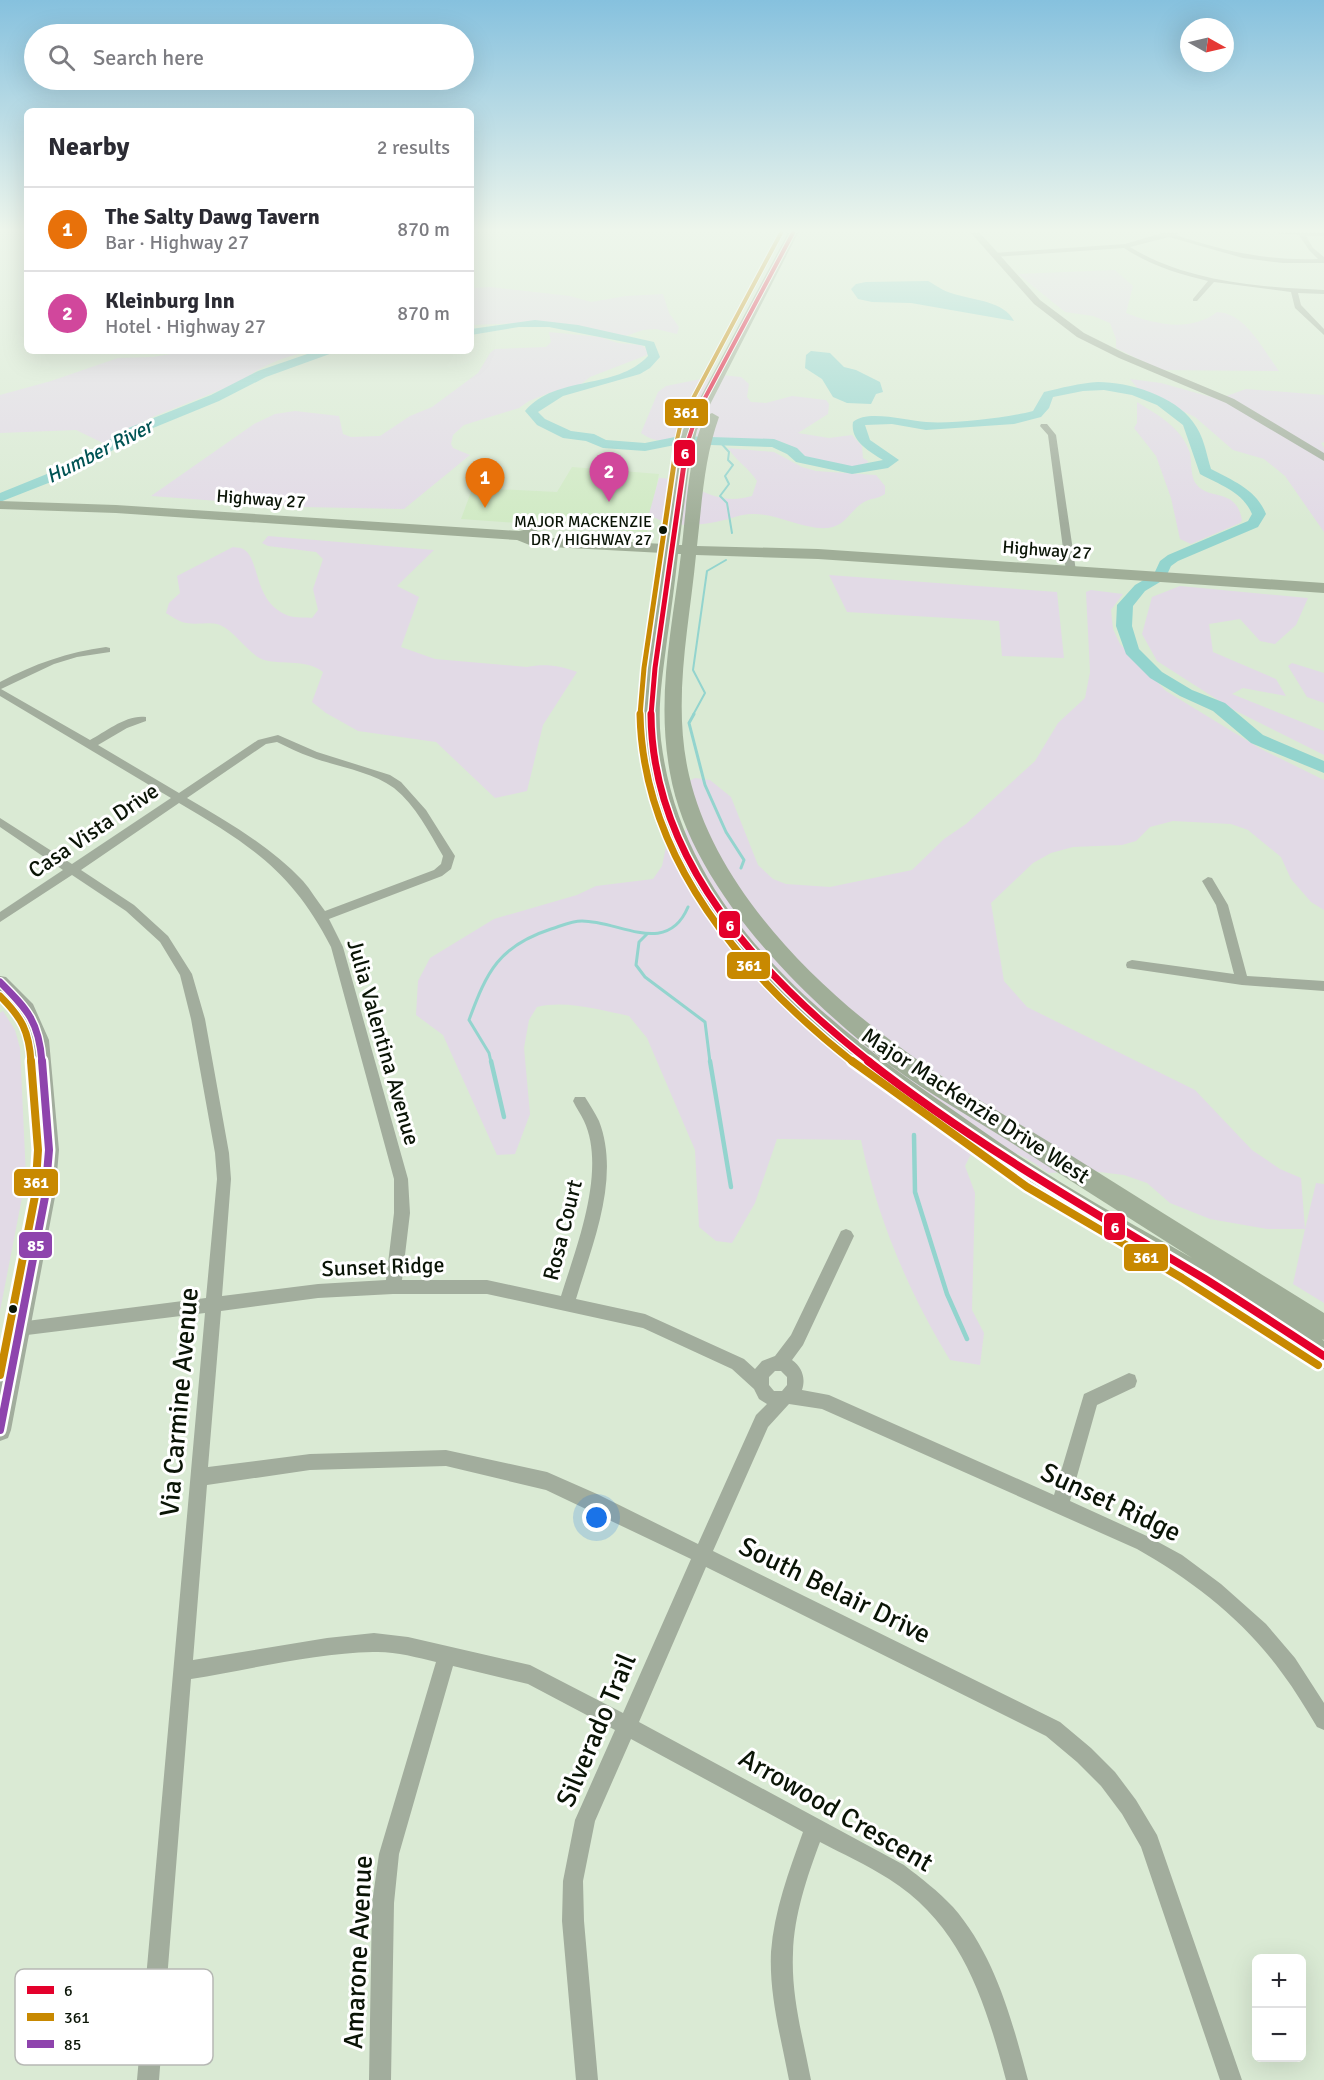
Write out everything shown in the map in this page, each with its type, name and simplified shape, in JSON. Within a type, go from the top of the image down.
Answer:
[{"type":"main road","name":"Major MacKenzie Drive West","points":[[742,330],[690,430],[683,460],[676,512],[681,546],[672,698],[674,746],[687,803],[699,836],[729,889],[759,929],[814,988],[854,1024],[900,1060],[1324,1328]]},
{"type":"main road","points":[[746,349],[756,330]]},
{"type":"main road","name":"Major MacKenzie Drive West","points":[[715,409],[706,430],[699,461],[693,513],[681,546],[651,708],[651,740],[655,766],[668,816],[687,860],[705,892],[732,929],[794,999],[850,1050],[904,1090],[1045,1186],[1194,1272],[1324,1356]]},
{"type":"main road","name":"Highway 27","points":[[6,505],[116,509],[519,536],[532,541],[681,546],[745,553],[768,551],[1324,588]]},
{"type":"street","points":[[1074,330],[1149,369],[1229,400],[1272,424],[1324,458]]},
{"type":"street","points":[[1044,426],[1053,435],[1061,515],[1068,539],[1071,571]]},
{"type":"street","points":[[0,686],[58,658],[106,650]]},
{"type":"street","name":"Julia Valentina Avenue","points":[[0,692],[232,829],[269,856],[299,885],[322,917],[337,947],[344,969],[401,1179],[402,1213],[393,1287]]},
{"type":"street","points":[[90,745],[123,726],[142,719]]},
{"type":"street","name":"Casa Vista Drive","points":[[0,918],[262,742],[278,738],[313,754],[387,778],[405,790],[449,856],[447,866],[438,873],[322,917]]},
{"type":"street","name":"Via Carmine Avenue","points":[[0,822],[130,908],[150,924],[177,958],[193,994],[222,1153],[224,1179],[157,1969]]},
{"type":"street","points":[[1208,881],[1222,905],[1242,980]]},
{"type":"street","points":[[1132,965],[1242,980],[1324,986]]},
{"type":"street","points":[[0,982],[20,999],[38,1031],[42,1052],[49,1150],[45,1197],[0,1430]]},
{"type":"street","name":"Rosa Court","points":[[567,1303],[597,1201],[599,1181],[593,1124],[580,1101]]},
{"type":"street","points":[[785,1369],[846,1236]]},
{"type":"street","name":"Sunset Ridge","points":[[19,1329],[318,1291],[393,1287],[487,1287],[645,1321],[738,1364],[785,1369],[823,1401],[1162,1553],[1215,1590],[1245,1616],[1302,1684],[1324,1720]]},
{"type":"street","name":"Sunset Ridge","points":[[738,1364],[761,1387]]},
{"type":"street","points":[[785,1369],[797,1385],[785,1397],[774,1398],[761,1387],[762,1372],[785,1369]]},
{"type":"street","points":[[1060,1506],[1090,1400],[1129,1381]]},
{"type":"street","name":"Silverado Trail","points":[[761,1387],[762,1421]]},
{"type":"street","name":"Sunset Ridge","points":[[785,1397],[823,1401]]},
{"type":"street","name":"Silverado Trail","points":[[587,2080],[573,1921],[573,1881],[585,1820],[762,1421],[785,1397]]},
{"type":"street","name":"South Belair Drive","points":[[199,1477],[310,1462],[446,1458],[547,1481],[1053,1729],[1087,1756],[1114,1783],[1134,1811],[1150,1842],[1231,2080]]},
{"type":"street","name":"Arrowood Crescent","points":[[183,1671],[374,1642],[400,1645],[530,1675],[628,1724],[897,1872],[932,1900],[949,1918],[967,1943],[997,2005],[1017,2080]]},
{"type":"street","name":"Amarone Avenue","points":[[380,2080],[383,1903],[389,1854],[447,1656]]},
{"type":"street","points":[[800,2080],[784,1985],[782,1954],[786,1921],[815,1828]]},
{"type":"street","name":"Via Carmine Avenue","points":[[148,2080],[149,2065]]},
{"type":"shaded area","points":[[578,330],[643,330],[626,336]]},
{"type":"shaded area","points":[[660,330],[678,330],[677,334]]},
{"type":"shaded area","points":[[1113,330],[1249,330],[1279,371],[1160,370],[1116,348]]},
{"type":"shaded area","points":[[549,332],[600,337],[618,343],[641,345],[648,350],[647,355],[590,377],[580,385],[549,393],[519,408],[464,425],[453,435],[451,444],[453,448],[470,455],[404,509],[302,507],[151,496],[254,424],[275,414],[295,411],[339,416],[343,434],[351,437],[380,436],[410,416],[432,407],[478,373],[495,349],[546,347],[551,342]]},
{"type":"shaded area","points":[[172,354],[298,354],[266,366],[243,381],[150,418],[105,444],[76,430],[0,433],[0,395],[51,381],[118,358]]},
{"type":"shaded area","points":[[721,375],[741,377],[749,384],[747,397],[751,402],[766,403],[792,396],[826,400],[829,404],[828,414],[798,433],[829,438],[852,435],[862,446],[863,458],[868,461],[867,465],[850,468],[830,466],[811,460],[780,442],[708,442],[689,434],[659,440],[641,433],[658,392],[666,386]]},
{"type":"shaded area","points":[[1130,379],[1161,383],[1221,398],[1246,389],[1324,395],[1324,442],[1321,443],[1324,448],[1324,532],[1285,476],[1264,459],[1233,450],[1195,417],[1139,390]]},
{"type":"shaded area","points":[[1137,402],[1168,423],[1181,436],[1190,453],[1192,474],[1197,485],[1202,490],[1222,496],[1234,503],[1242,520],[1240,523],[1191,544],[1180,539],[1171,498],[1156,456],[1134,428],[1137,423]]},
{"type":"shaded area","points":[[728,448],[774,452],[802,467],[816,471],[876,475],[885,486],[885,494],[864,502],[844,521],[828,528],[809,527],[761,514],[748,514],[715,522],[685,525],[666,522],[649,514],[659,478],[683,483],[714,496],[737,499],[752,496],[757,481]]},
{"type":"shaded area","points":[[572,467],[659,474],[647,532],[461,519],[475,481],[499,482],[497,489],[557,492]]},
{"type":"shaded area","points":[[268,536],[434,550],[397,586],[419,597],[401,647],[435,659],[527,667],[553,666],[577,672],[543,725],[527,791],[495,798],[436,742],[358,731],[326,713],[312,702],[323,672],[317,668],[310,665],[264,660],[253,654],[232,633],[220,625],[187,623],[166,613],[169,603],[180,593],[177,576],[233,547],[242,548],[249,554],[263,591],[277,610],[291,617],[312,618],[318,610],[313,589],[323,559],[316,552],[268,546],[262,543]]},
{"type":"shaded area","points":[[829,575],[1057,592],[1064,658],[1002,656],[999,621],[847,612]]},
{"type":"shaded area","points":[[1180,586],[1308,598],[1296,625],[1275,644],[1260,641],[1240,619],[1209,624],[1213,652],[1276,679],[1286,696],[1243,688],[1232,694],[1324,731],[1324,755],[1232,709],[1157,661],[1142,634],[1152,597]]},
{"type":"shaded area","points":[[1091,590],[1123,594],[1111,610],[1113,629],[1120,644],[1166,691],[1261,749],[1324,780],[1324,910],[1311,902],[1291,879],[1281,857],[1248,830],[1231,824],[1173,821],[1150,827],[1136,841],[1122,845],[1073,847],[1051,853],[1033,863],[991,903],[1004,981],[1027,1007],[1195,1090],[1252,1150],[1280,1169],[1301,1178],[1305,1229],[1267,1229],[1210,1219],[1170,1203],[1147,1183],[1124,1175],[1091,1171],[1048,1173],[1030,1160],[1012,1152],[993,1149],[971,1154],[965,1166],[975,1193],[972,1310],[984,1333],[980,1365],[950,1360],[935,1335],[908,1282],[885,1226],[861,1140],[777,1139],[755,1203],[732,1243],[716,1241],[699,1227],[695,1150],[647,1038],[629,1016],[571,1005],[537,1007],[529,1020],[524,1048],[530,1114],[515,1154],[497,1155],[443,1035],[416,1015],[418,981],[430,958],[494,919],[577,895],[596,886],[653,879],[662,866],[668,837],[682,834],[690,824],[689,781],[695,778],[710,780],[731,797],[758,865],[773,879],[786,884],[830,887],[912,870],[944,839],[966,824],[1035,761],[1058,723],[1085,698],[1090,672],[1086,592]]},
{"type":"shaded area","points":[[1292,663],[1324,673],[1324,703],[1307,697],[1288,666]]},
{"type":"shaded area","points":[[3,1011],[15,1030],[20,1048],[26,1177],[0,1311],[0,1013]]},
{"type":"shaded area","points":[[1316,1183],[1324,1184],[1324,1303],[1293,1284]]},
{"type":"water","points":[[811,351],[830,353],[844,367],[856,370],[880,382],[883,392],[876,394],[871,404],[847,403],[833,397],[822,379],[805,368],[806,355]]},
{"type":"waterway","name":"Humber River","points":[[474,332],[483,330]]},
{"type":"waterway","name":"Humber River","points":[[588,330],[650,344],[654,357],[636,372],[559,393],[531,411],[541,422],[568,435],[589,437],[603,444],[645,447],[680,440],[774,443],[792,451],[801,459],[852,470],[883,465],[892,460],[865,442],[858,429],[859,422],[892,420],[926,426],[1014,420],[1037,414],[1043,408],[1048,395],[1097,386],[1125,389],[1162,403],[1182,416],[1188,423],[1196,440],[1205,471],[1244,493],[1251,499],[1259,514],[1253,524],[1173,558],[1165,564],[1160,576],[1140,588],[1125,605],[1124,626],[1132,651],[1156,675],[1186,693],[1219,707],[1257,739],[1324,767]]},
{"type":"waterway","name":"Humber River","points":[[0,498],[79,466],[131,432],[215,398],[262,374],[318,354]]},
{"type":"waterway","points":[[720,442],[729,452],[728,460],[733,465],[725,476],[729,484],[720,496],[727,503],[732,533]]},
{"type":"waterway","points":[[693,715],[705,693],[693,670],[707,571],[726,560]]},
{"type":"waterway","points":[[694,714],[689,723],[705,785],[726,832],[744,860],[741,868]]},
{"type":"waterway","points":[[491,1062],[489,1053],[469,1020],[489,974],[507,952],[533,936],[578,921],[597,922],[641,933],[668,930],[679,922],[688,907]]},
{"type":"waterway","points":[[647,934],[639,942],[636,965],[645,977],[705,1022],[710,1062]]},
{"type":"waterway","points":[[491,1061],[504,1117]]},
{"type":"waterway","points":[[710,1061],[731,1187]]},
{"type":"waterway","points":[[914,1135],[915,1192],[947,1294],[967,1339]]},
{"type":"transit line","name":"361","points":[[729,330],[680,427],[673,459],[641,698],[642,742],[655,804],[677,860],[707,912],[744,960],[786,1004],[831,1045],[880,1083],[1027,1187],[1182,1278],[1318,1365]]},
{"type":"transit line","name":"6","points":[[741,330],[690,430],[683,460],[653,683],[652,741],[665,801],[687,857],[716,907],[752,954],[793,997],[885,1075],[1023,1171],[1206,1280],[1324,1356]]},
{"type":"transit line","name":"85","points":[[0,982],[27,1009],[40,1040],[49,1150],[45,1197],[0,1430]]},
{"type":"transit line","name":"361","points":[[0,996],[18,1014],[30,1043],[38,1150],[35,1196],[0,1375]]},
{"type":"place","name":"Kleinburg Inn","points":[[609,502]]},
{"type":"place","name":"The Salty Dawg Tavern","points":[[485,508]]},
{"type":"place","name":"MAJOR MACKENZIE DR / HIGHWAY 27","points":[[663,530]]}]
